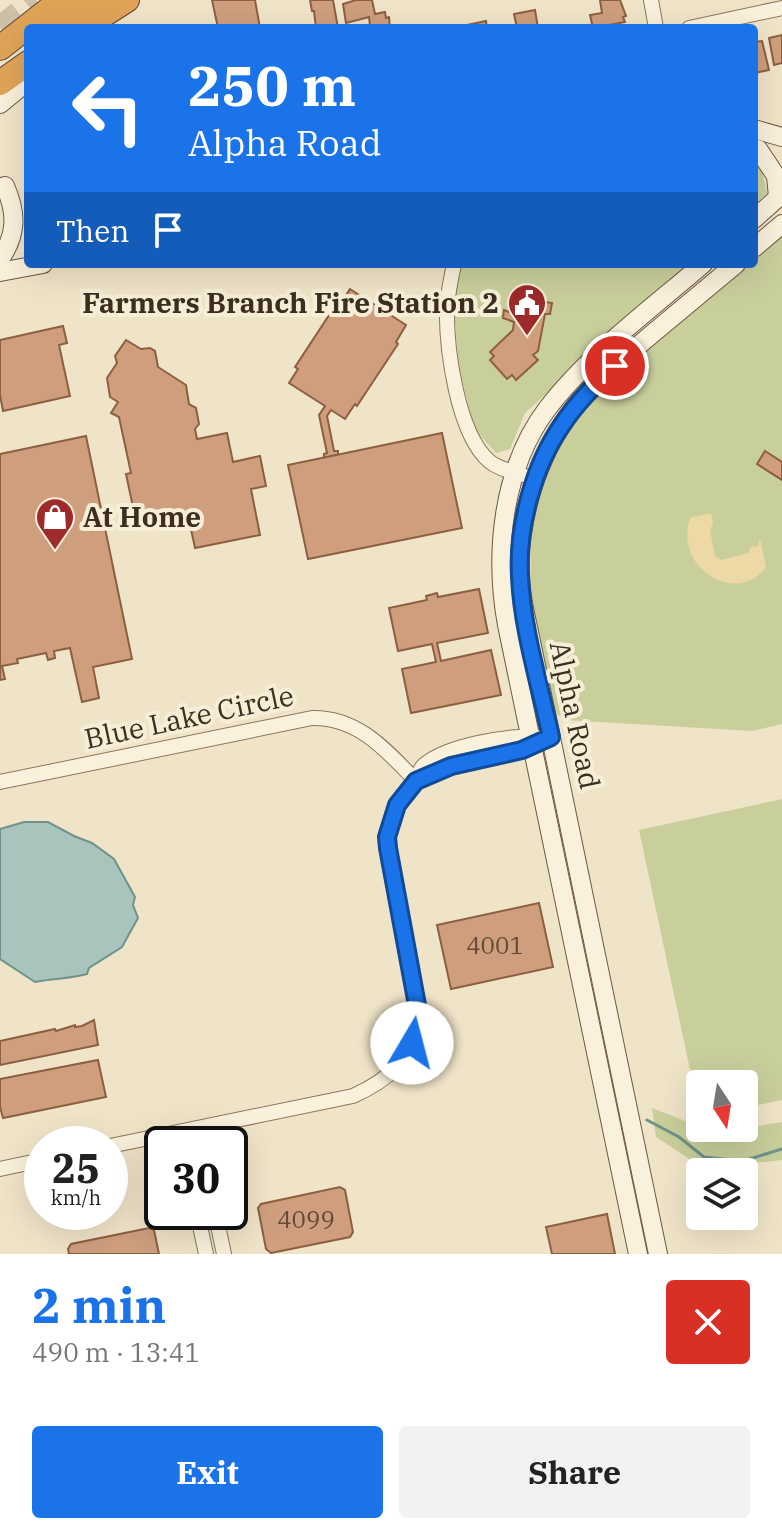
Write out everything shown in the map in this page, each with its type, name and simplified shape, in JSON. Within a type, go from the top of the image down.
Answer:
[{"type":"highway","points":[[30,24],[61,0]]},
{"type":"highway","points":[[55,24],[92,0]]},
{"type":"highway","points":[[89,24],[128,0]]},
{"type":"highway","points":[[1,47],[24,29]]},
{"type":"highway","points":[[1,47],[24,38]]},
{"type":"highway","points":[[0,83],[24,66]]},
{"type":"street","points":[[99,24],[128,0]]},
{"type":"street","points":[[651,0],[655,24]]},
{"type":"street","points":[[708,24],[782,8]]},
{"type":"street","points":[[0,104],[24,84]]},
{"type":"street","points":[[758,129],[782,126]]},
{"type":"street","points":[[758,130],[782,137]]},
{"type":"street","points":[[758,149],[782,158]]},
{"type":"street","points":[[758,151],[776,176],[780,196],[758,215]]},
{"type":"street","points":[[3,184],[24,193]]},
{"type":"street","points":[[0,259],[9,247],[15,226],[13,205],[3,184]]},
{"type":"street","points":[[758,245],[782,224]]},
{"type":"street","points":[[0,272],[24,268]]},
{"type":"street","points":[[453,268],[447,305],[448,334],[462,409],[478,450],[493,464],[537,480]]},
{"type":"street","name":"Alpha Road","points":[[658,1254],[539,740],[507,625],[501,573],[505,520],[516,473],[539,422],[569,384],[699,268]]},
{"type":"street","name":"Alpha Road","points":[[638,1254],[539,740],[520,576],[524,525],[537,480],[559,428],[585,394],[731,268]]},
{"type":"street","name":"Blue Lake Circle","points":[[0,782],[312,718],[326,718],[354,727],[374,738],[416,781]]},
{"type":"street","points":[[207,1126],[353,1096],[377,1085],[391,1074],[405,1057],[415,1029],[417,1005],[387,837],[397,805],[416,781],[451,766],[522,750],[539,740]]},
{"type":"street","points":[[0,1169],[24,1164]]},
{"type":"street","points":[[201,1230],[206,1254]]},
{"type":"street","points":[[219,1230],[224,1254]]},
{"type":"green space","points":[[758,161],[760,162],[767,193],[758,201]]},
{"type":"green space","points":[[782,235],[782,724],[752,731],[565,720],[554,712],[530,596],[532,516],[555,453],[593,394],[744,268],[758,268],[758,256]]},
{"type":"green space","points":[[461,268],[685,268],[525,413],[510,449],[496,453],[474,429],[459,368],[453,300]]},
{"type":"green space","points":[[782,799],[782,1100],[758,1105],[758,1070],[690,1070],[639,830]]},
{"type":"green space","points":[[652,1108],[686,1121],[686,1142],[758,1142],[758,1126],[782,1122],[782,1160],[758,1163],[758,1158],[688,1158],[656,1137]]},
{"type":"sand","points":[[711,513],[713,523],[710,530],[715,556],[721,560],[748,553],[751,547],[758,546],[760,539],[766,567],[754,578],[740,583],[726,582],[712,577],[699,567],[687,537],[690,518]]},
{"type":"water","points":[[24,822],[48,822],[92,843],[114,859],[135,897],[133,905],[138,918],[122,947],[89,968],[87,974],[35,982],[0,959],[0,829]]},
{"type":"building","points":[[212,0],[255,0],[259,24],[217,24]]},
{"type":"building","points":[[310,0],[333,0],[337,24],[316,24]]},
{"type":"building","points":[[372,0],[375,14],[385,12],[390,24],[370,24],[369,17],[346,23],[343,4]]},
{"type":"building","points":[[600,0],[620,0],[625,22],[592,24],[590,15],[602,13]]},
{"type":"building","points":[[535,10],[537,24],[516,24],[514,14]]},
{"type":"building","points":[[782,35],[782,63],[774,65],[769,38]]},
{"type":"building","points":[[762,41],[769,70],[758,72],[758,42]]},
{"type":"building","points":[[350,289],[406,325],[396,342],[398,344],[357,406],[355,404],[345,419],[331,410],[327,416],[334,451],[338,451],[338,455],[324,458],[327,453],[319,415],[325,406],[289,383],[298,369],[295,367],[339,300],[342,302]]},
{"type":"building","points":[[523,298],[552,303],[550,314],[545,314],[538,351],[533,355],[538,360],[516,380],[512,375],[507,379],[490,360],[494,356],[490,352],[513,330],[514,322],[503,318],[504,310],[509,312],[511,300],[522,302]]},
{"type":"building","points":[[63,326],[67,343],[59,345],[70,396],[3,411],[0,340]]},
{"type":"building","points":[[126,340],[141,349],[155,351],[158,367],[186,385],[189,404],[196,408],[199,424],[195,429],[197,439],[227,433],[233,462],[260,456],[266,486],[251,489],[260,535],[195,548],[188,515],[137,526],[126,474],[131,473],[119,417],[111,413],[118,402],[110,397],[107,378],[117,363],[115,356]]},
{"type":"building","points":[[442,433],[462,528],[308,559],[288,465]]},
{"type":"building","name":"At Home","points":[[86,436],[132,659],[93,667],[99,698],[82,702],[70,648],[54,651],[55,658],[48,660],[46,653],[17,659],[18,663],[2,666],[5,679],[0,680],[0,454]]},
{"type":"building","points":[[765,451],[782,462],[782,480],[757,464]]},
{"type":"building","points":[[479,589],[488,633],[437,643],[441,661],[491,650],[501,695],[411,713],[402,669],[436,662],[432,644],[398,651],[389,608],[427,600],[426,596],[437,593],[438,597]]},
{"type":"building","points":[[539,903],[553,967],[451,989],[437,925]]},
{"type":"building","points":[[94,1020],[98,1045],[0,1065],[0,1041],[82,1026]]},
{"type":"building","points":[[98,1060],[106,1097],[3,1118],[0,1079]]},
{"type":"building","points":[[340,1187],[345,1190],[353,1232],[350,1237],[271,1253],[266,1249],[258,1208],[261,1204]]},
{"type":"building","points":[[607,1214],[615,1254],[552,1254],[546,1227]]},
{"type":"building","points":[[144,1229],[154,1230],[159,1254],[69,1254],[71,1244]]},
{"type":"waterway","points":[[647,1120],[679,1137],[704,1157],[743,1161],[782,1149]]},
{"type":"tunnel","points":[[0,28],[36,0]]},
{"type":"place","name":"Farmers Branch Fire Station 2","points":[[527,337]]},
{"type":"place","name":"At Home","points":[[55,551]]},
{"type":"route","points":[[412,1043],[418,1016],[417,1005],[388,848],[391,821],[397,805],[416,781],[451,766],[522,750],[551,737],[523,600],[520,553],[524,525],[547,451],[559,428],[585,394],[615,366]]}]
